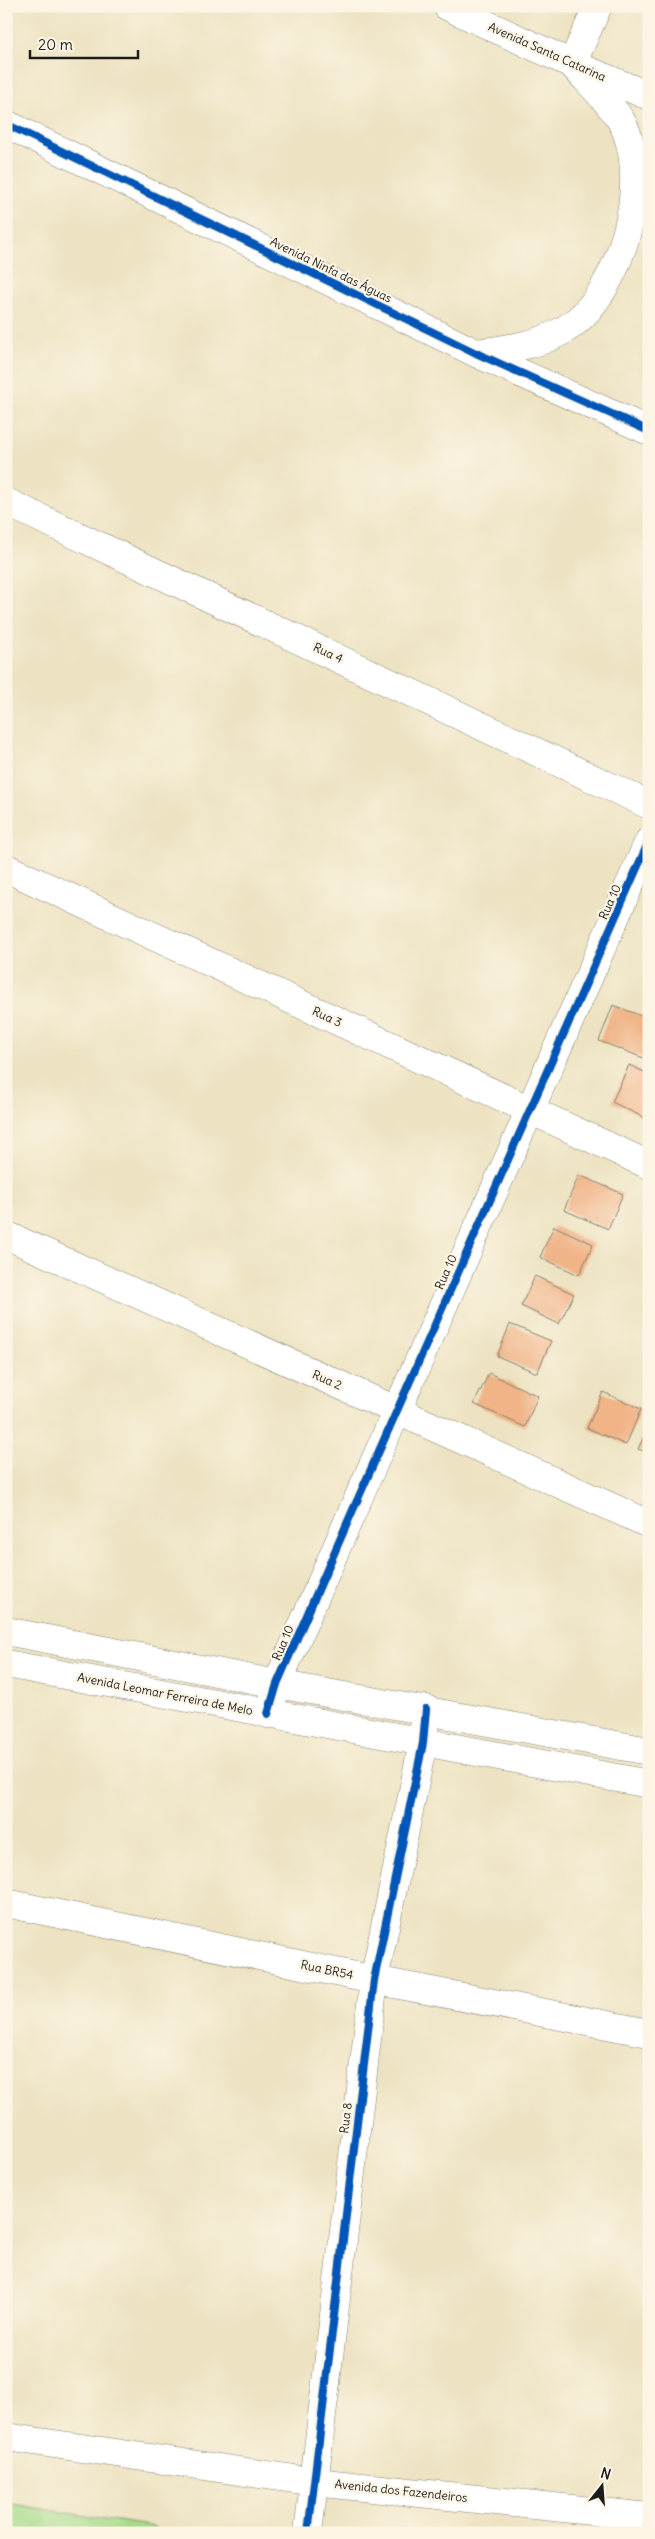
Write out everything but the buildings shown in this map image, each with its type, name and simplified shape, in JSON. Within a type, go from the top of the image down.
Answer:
[{"type":"street","name":"Avenida Santa Catarina","points":[[447,6],[572,64],[649,96]]},
{"type":"street","points":[[476,353],[529,346],[565,330],[594,303],[618,264],[630,225],[636,185],[631,146],[620,119],[572,64],[598,6]]},
{"type":"street","name":"Avenida Ninfa das Águas","points":[[10,122],[476,353],[649,431]]},
{"type":"street","name":"Rua 4","points":[[6,502],[649,805]]},
{"type":"street","name":"Rua 10","points":[[268,1714],[277,1684],[395,1411],[531,1112],[649,841]]},
{"type":"street","name":"Rua 3","points":[[6,868],[649,1165]]},
{"type":"street","name":"Rua 2","points":[[6,1235],[649,1524]]},
{"type":"street","points":[[6,1614],[67,1642]]},
{"type":"street","points":[[6,1631],[277,1684],[426,1709],[649,1751]]},
{"type":"street","name":"Avenida Leomar Ferreira de Melo","points":[[6,1664],[649,1784]]},
{"type":"street","name":"Rua 8","points":[[308,2533],[374,1980],[422,1743],[426,1709]]},
{"type":"street","name":"Rua BR54","points":[[6,1903],[374,1980],[649,2032]]},
{"type":"street","name":"Avenida dos Fazendeiros","points":[[6,2437],[315,2482],[649,2517]]},
{"type":"green space","points":[[6,2503],[155,2527],[154,2533],[6,2533]]},
{"type":"cycle path","points":[[6,124],[476,353],[649,431]]},
{"type":"cycle path","points":[[268,1714],[277,1684],[323,1578],[649,841]]},
{"type":"cycle path","points":[[308,2533],[374,1980],[423,1743],[426,1709]]}]
